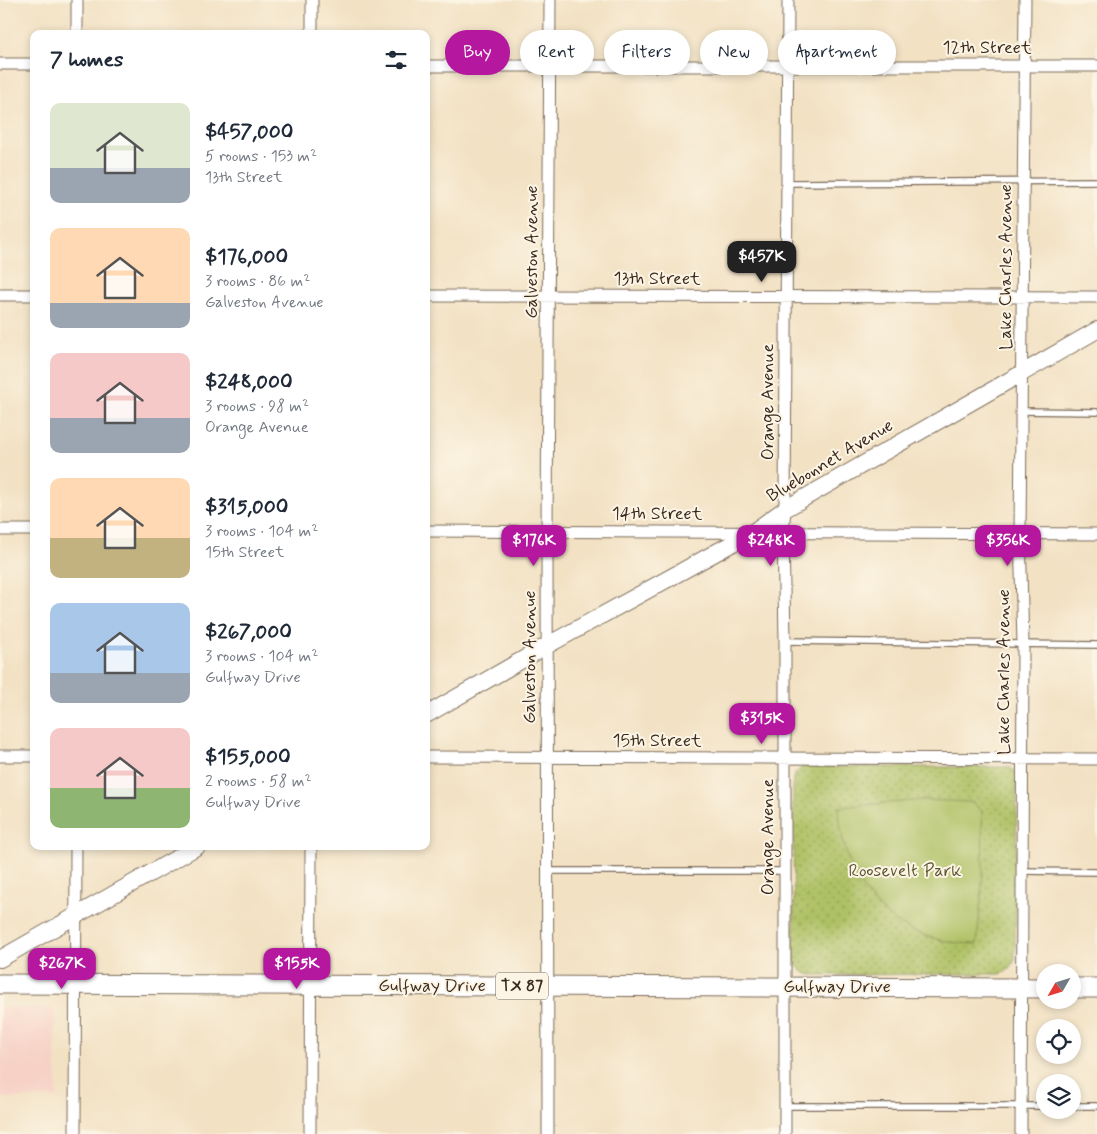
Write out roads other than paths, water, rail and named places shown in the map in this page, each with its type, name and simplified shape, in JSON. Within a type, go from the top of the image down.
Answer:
[{"type":"main road","name":"Gulfway Drive","points":[[0,984],[75,986],[1036,988]]},
{"type":"main road","points":[[1081,988],[1097,988]]},
{"type":"street","points":[[77,0],[77,30]]},
{"type":"street","points":[[312,0],[312,30]]},
{"type":"street","name":"Galveston Avenue","points":[[550,0],[550,30]]},
{"type":"street","name":"Orange Avenue","points":[[788,0],[788,30]]},
{"type":"street","name":"Lake Charles Avenue","points":[[1021,1134],[1023,644],[1020,533],[1026,0]]},
{"type":"street","points":[[0,64],[30,64]]},
{"type":"street","name":"12th Street","points":[[430,66],[520,66]]},
{"type":"street","name":"12th Street","points":[[594,66],[778,66]]},
{"type":"street","name":"12th Street","points":[[896,66],[1097,66]]},
{"type":"street","name":"Galveston Avenue","points":[[548,1134],[547,532],[550,75]]},
{"type":"street","name":"Orange Avenue","points":[[785,1134],[784,987],[786,871],[783,533],[786,509],[788,75]]},
{"type":"street","points":[[0,294],[30,295]]},
{"type":"street","name":"13th Street","points":[[430,296],[1097,297]]},
{"type":"street","name":"Bluebonnet Avenue","points":[[430,713],[753,532],[786,509],[1097,330]]},
{"type":"street","points":[[0,530],[30,530]]},
{"type":"street","name":"14th Street","points":[[430,531],[1097,534]]},
{"type":"street","points":[[0,756],[30,756]]},
{"type":"street","name":"15th Street","points":[[430,757],[1097,759]]},
{"type":"street","points":[[75,1134],[76,850]]},
{"type":"street","points":[[0,959],[191,850]]},
{"type":"street","points":[[310,1134],[311,850]]},
{"type":"lane","points":[[787,183],[1097,180]]},
{"type":"lane","points":[[1022,411],[1097,412]]},
{"type":"lane","points":[[785,641],[1097,645]]},
{"type":"lane","points":[[548,871],[786,871]]},
{"type":"lane","points":[[1022,871],[1097,872]]},
{"type":"lane","points":[[785,1106],[1036,1106]]},
{"type":"lane","points":[[1081,1106],[1097,1106]]},
{"type":"park label","name":"Roosevelt Park","points":[[905,871]]}]
